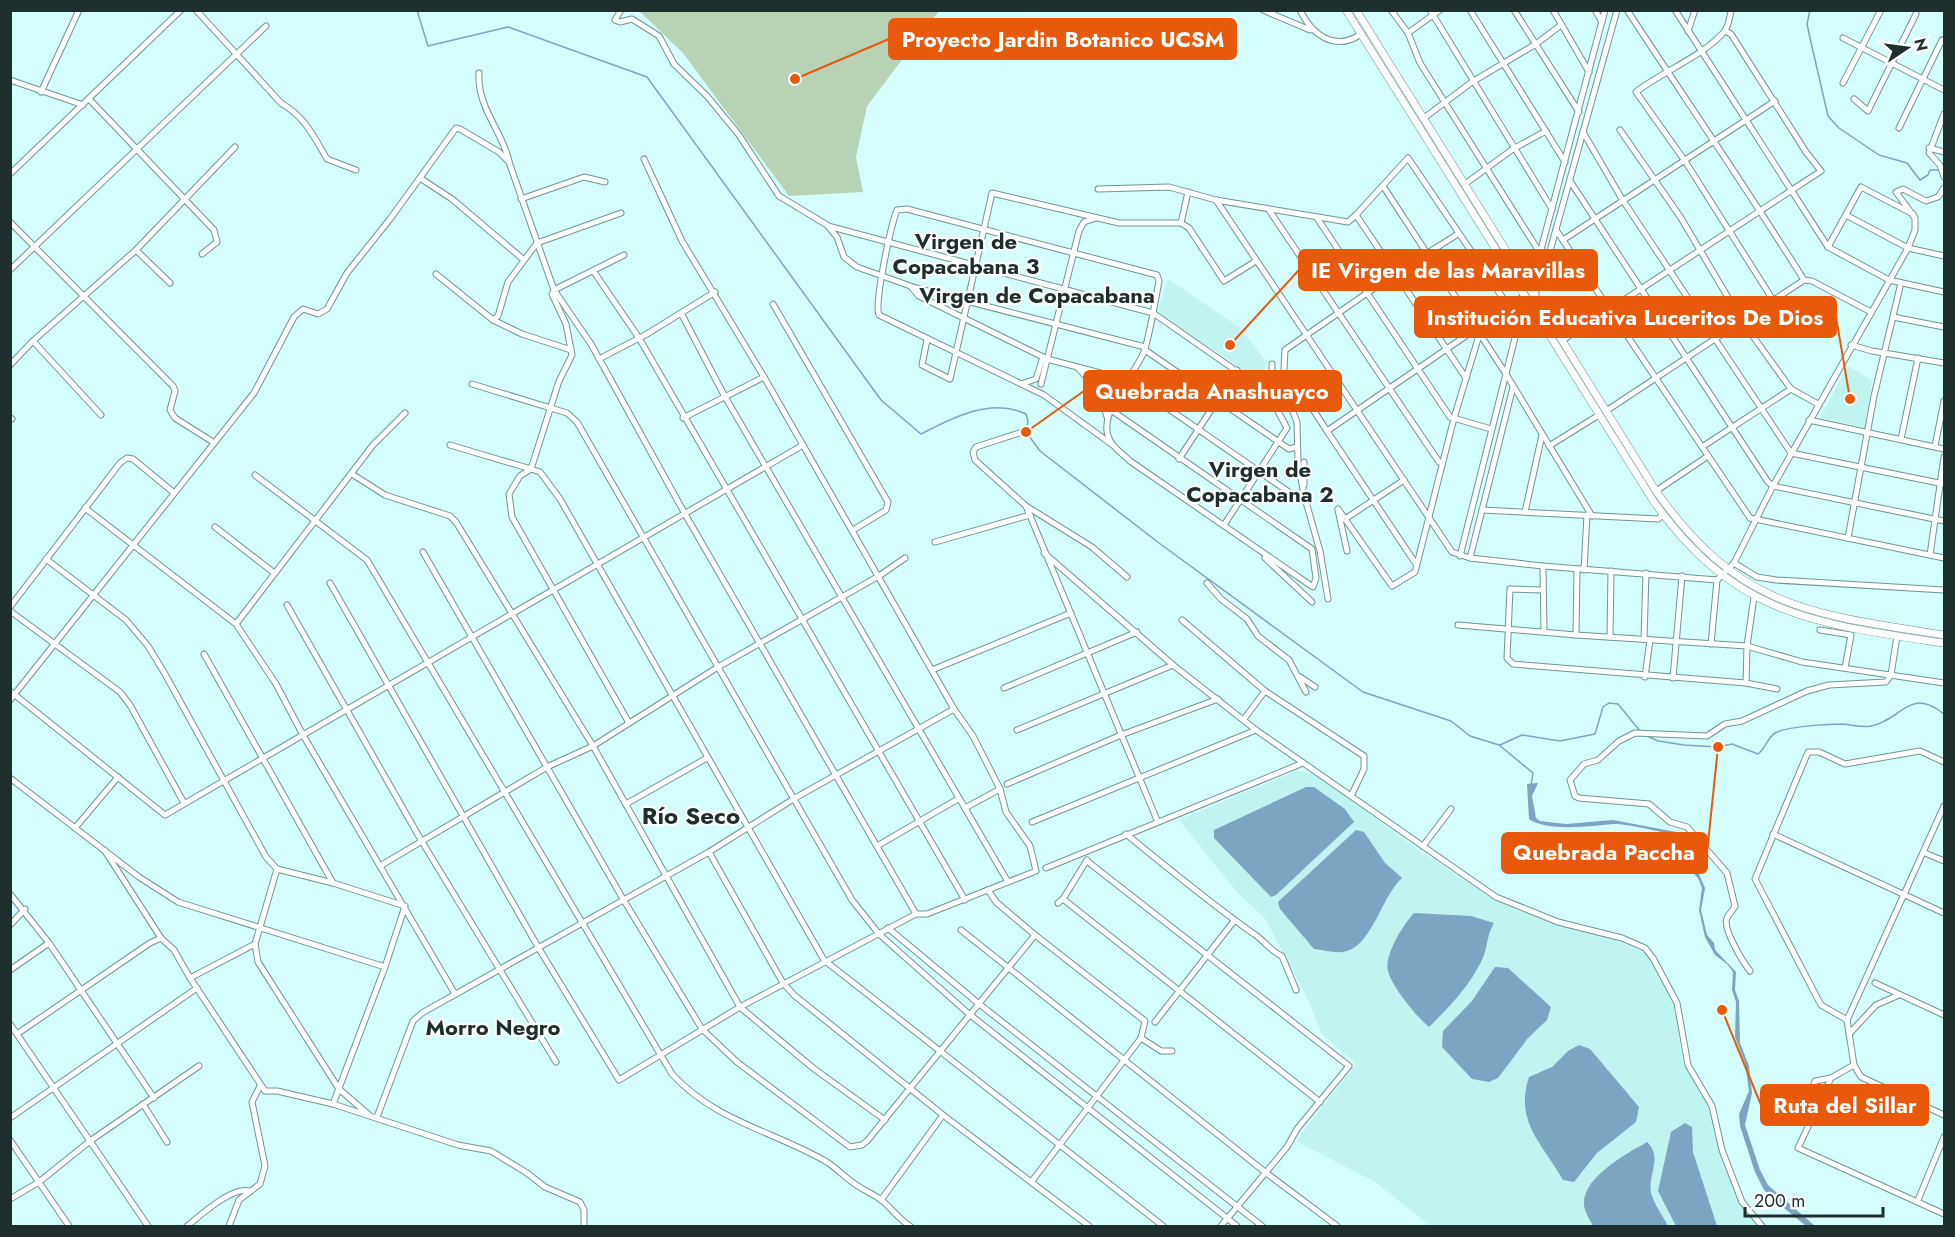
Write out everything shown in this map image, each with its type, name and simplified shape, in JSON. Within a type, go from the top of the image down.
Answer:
[{"type":"main road","points":[[1346,10],[1524,296],[1656,491],[1722,575],[1815,613],[1944,635]]},
{"type":"main road","points":[[1356,10],[1563,340],[1663,515],[1688,544],[1722,575],[1754,597],[1796,615],[1820,622],[1944,643]]},
{"type":"street","points":[[41,92],[79,10]]},
{"type":"street","points":[[10,174],[181,10]]},
{"type":"street","points":[[196,10],[281,103],[296,112],[310,126],[327,159],[356,170]]},
{"type":"street","points":[[621,10],[615,18],[617,22],[632,19],[659,36],[674,64],[707,96],[739,135],[779,196],[827,225],[1153,313],[1273,397]]},
{"type":"street","points":[[1263,10],[1342,43],[1361,34]]},
{"type":"street","points":[[1299,10],[1310,30]]},
{"type":"street","points":[[1391,10],[1408,33],[1416,57],[1540,253]]},
{"type":"street","points":[[1408,33],[1431,13],[1440,10]]},
{"type":"street","points":[[1470,10],[1565,162]]},
{"type":"street","points":[[1514,10],[1579,112]]},
{"type":"street","points":[[1553,10],[1589,72]]},
{"type":"street","points":[[1595,10],[1602,22]]},
{"type":"street","points":[[1536,299],[1536,268],[1605,10]]},
{"type":"street","points":[[1536,268],[1548,258],[1617,10]]},
{"type":"street","points":[[1627,10],[1804,280]]},
{"type":"street","points":[[1675,10],[1745,122],[1828,247],[1889,280],[1944,292]]},
{"type":"street","points":[[1688,31],[1695,10]]},
{"type":"street","points":[[1731,10],[1725,31],[1701,52],[1666,71],[1636,92],[1731,231],[1773,300]]},
{"type":"street","points":[[1843,83],[1881,10]]},
{"type":"street","points":[[1431,13],[1551,208]]},
{"type":"street","points":[[1854,99],[1868,111],[1916,14]]},
{"type":"street","points":[[1424,118],[1472,82],[1505,64],[1561,25]]},
{"type":"street","points":[[10,270],[266,26]]},
{"type":"street","points":[[1563,340],[1821,171],[1806,152],[1731,34],[1725,31]]},
{"type":"street","points":[[1843,38],[1944,90]]},
{"type":"street","points":[[1899,128],[1942,40]]},
{"type":"street","points":[[479,73],[480,94],[490,122],[505,146],[521,199],[554,290],[599,359],[685,514],[838,774],[916,914]]},
{"type":"street","points":[[11,81],[83,105]]},
{"type":"street","points":[[89,99],[214,230],[217,242],[202,254]]},
{"type":"street","points":[[1563,240],[1622,199],[1685,162],[1775,101]]},
{"type":"street","points":[[1944,114],[1929,148],[1929,153],[1940,165],[1944,177]]},
{"type":"street","points":[[509,162],[499,152],[456,128],[347,273],[327,309],[318,314],[303,309],[294,317],[264,378],[12,695],[165,814],[804,445]]},
{"type":"street","points":[[1620,130],[1700,250],[1742,321],[1791,389],[1818,404]]},
{"type":"street","points":[[1466,184],[1513,149],[1546,131]]},
{"type":"street","points":[[1583,132],[1622,199],[1668,270],[1791,453],[1942,484]]},
{"type":"street","points":[[10,365],[33,341],[136,250],[185,200],[194,186],[235,147]]},
{"type":"street","points":[[1929,148],[1944,152]]},
{"type":"street","points":[[1098,189],[1169,187],[1216,200],[1347,222],[1408,158],[1509,308],[1518,326],[1460,556]]},
{"type":"street","points":[[330,583],[538,947],[620,1080],[740,1007],[824,960],[916,914],[927,914],[1036,872],[1030,846],[1006,812],[1000,789],[973,736],[954,709],[764,376],[682,241],[644,159]]},
{"type":"street","points":[[521,199],[584,177],[605,182]]},
{"type":"street","points":[[420,178],[452,199],[524,260]]},
{"type":"street","points":[[1570,181],[1768,482],[1773,486],[1944,521]]},
{"type":"street","points":[[1383,186],[1506,374],[1589,515],[1581,569],[1576,635]]},
{"type":"street","points":[[1828,247],[1861,187],[1913,214]]},
{"type":"street","points":[[1711,644],[1722,575],[1734,563],[1809,420],[1908,248],[1916,226],[1913,214],[1896,195],[1897,190],[1903,189],[1926,201],[1938,197],[1944,188]]},
{"type":"street","points":[[1181,223],[1188,192]]},
{"type":"street","points":[[927,340],[922,365],[950,379],[992,193],[1119,223],[1181,223],[1189,228],[1224,281],[1256,261]]},
{"type":"street","points":[[1216,200],[1359,409],[1452,552],[1470,558],[1543,566],[1682,576],[1722,575]]},
{"type":"street","points":[[1107,417],[1145,348],[1159,281],[1157,274],[985,228],[902,209],[897,210],[881,278],[877,308],[879,315],[955,354],[1050,398],[1114,446],[1130,461],[1313,587],[1316,578],[1312,549],[1111,410]]},
{"type":"street","points":[[1269,210],[1439,462],[1442,463]]},
{"type":"street","points":[[493,320],[498,316],[508,282],[537,243],[621,213]]},
{"type":"street","points":[[1356,215],[1467,378]]},
{"type":"street","points":[[1846,215],[1908,248],[1944,256]]},
{"type":"street","points":[[1020,384],[1033,382],[1045,358],[1056,324],[1073,253],[1084,222],[1101,218]]},
{"type":"street","points":[[1317,218],[1450,417],[1491,429]]},
{"type":"street","points":[[10,222],[172,386],[175,391],[170,410],[176,418],[213,442]]},
{"type":"street","points":[[827,225],[837,237],[849,262],[881,278],[1145,348],[1289,449],[1297,447]]},
{"type":"street","points":[[1556,230],[1750,518],[1944,558]]},
{"type":"street","points":[[1328,599],[1320,552],[1304,493],[1297,447],[1297,422],[1283,390],[1284,352],[1366,293],[1458,234]]},
{"type":"street","points":[[136,250],[170,283]]},
{"type":"street","points":[[554,290],[624,255]]},
{"type":"street","points":[[594,272],[639,338],[683,418],[727,489],[965,900]]},
{"type":"street","points":[[436,274],[493,320],[522,334],[571,350]]},
{"type":"street","points":[[1549,446],[1603,413],[1804,280],[1812,281],[1871,312]]},
{"type":"street","points":[[911,287],[920,296],[1045,358],[1127,380],[1296,497],[1304,493]]},
{"type":"street","points":[[1848,538],[1884,351],[1900,287]]},
{"type":"street","points":[[554,290],[552,294],[566,324],[572,355],[550,409],[531,469],[520,476],[508,495],[509,510],[629,723]]},
{"type":"street","points":[[599,359],[639,338],[715,292]]},
{"type":"street","points":[[1327,431],[1418,367],[1478,331],[1524,296]]},
{"type":"street","points":[[773,304],[888,502],[886,510],[853,530]]},
{"type":"street","points":[[681,313],[724,395],[1008,882]]},
{"type":"street","points":[[1893,317],[1944,327]]},
{"type":"street","points":[[1347,551],[1338,509],[1392,586],[1414,572],[1478,331]]},
{"type":"street","points":[[33,341],[101,415]]},
{"type":"street","points":[[1851,345],[1944,363]]},
{"type":"street","points":[[1041,384],[1045,358]]},
{"type":"street","points":[[1901,440],[1917,358]]},
{"type":"street","points":[[1224,525],[1242,501],[1287,428],[1273,397],[1272,364]]},
{"type":"street","points":[[1076,367],[1099,391],[1107,417],[1109,437],[1114,446]]},
{"type":"street","points":[[1179,459],[1237,370]]},
{"type":"street","points":[[683,418],[764,376]]},
{"type":"street","points":[[472,384],[567,413],[577,422],[852,900],[879,934],[969,1014],[1237,1227]]},
{"type":"street","points":[[1470,558],[1513,387]]},
{"type":"street","points":[[1702,447],[1791,389]]},
{"type":"street","points":[[1301,391],[1416,564]]},
{"type":"street","points":[[1935,446],[1944,401]]},
{"type":"street","points":[[236,624],[273,572],[373,445],[405,413]]},
{"type":"street","points":[[1809,420],[1944,449]]},
{"type":"street","points":[[1019,433],[976,447],[973,452],[975,460],[1026,506],[1092,547],[1127,577]]},
{"type":"street","points":[[1525,512],[1542,434]]},
{"type":"street","points":[[450,446],[540,472],[560,499],[824,960],[1163,1227]]},
{"type":"street","points":[[1656,491],[1708,456]]},
{"type":"street","points":[[1930,555],[1942,484],[1944,457]]},
{"type":"street","points":[[173,492],[133,459],[127,458],[120,463],[10,609],[120,692],[130,705],[184,803]]},
{"type":"street","points":[[1304,462],[1304,493]]},
{"type":"street","points":[[352,474],[385,495],[450,516],[593,746],[740,1007],[813,1068],[885,1120]]},
{"type":"street","points":[[255,475],[367,560],[660,1055],[689,1093],[749,1128],[795,1145],[829,1163],[852,1182],[881,1200],[897,1218],[910,1227]]},
{"type":"street","points":[[1345,519],[1404,480]]},
{"type":"street","points":[[1026,506],[1157,820]]},
{"type":"street","points":[[85,508],[236,624],[276,684],[303,735],[455,994]]},
{"type":"street","points":[[1482,510],[1658,519],[1663,515]]},
{"type":"street","points":[[935,542],[1030,516]]},
{"type":"street","points":[[215,526],[273,572]]},
{"type":"street","points":[[1253,547],[1312,602]]},
{"type":"street","points":[[423,552],[623,899],[702,1029],[737,1062],[850,1146],[862,1145],[885,1120],[938,1051],[1035,935]]},
{"type":"street","points":[[1044,553],[1173,665],[1256,730],[1352,794],[1496,897],[1558,922],[1622,938],[1649,953],[1677,1004],[1688,1065],[1712,1106],[1722,1150],[1742,1202],[1762,1227]]},
{"type":"street","points":[[380,866],[547,767],[593,746],[718,667],[879,576],[905,558]]},
{"type":"street","points":[[46,559],[126,620],[148,646],[266,857],[277,869],[333,883],[405,906]]},
{"type":"street","points":[[1734,563],[1757,577],[1776,580],[1944,590]]},
{"type":"street","points":[[1543,566],[1544,631]]},
{"type":"street","points":[[1610,637],[1611,571]]},
{"type":"street","points":[[1645,677],[1646,573]]},
{"type":"street","points":[[1674,678],[1682,576]]},
{"type":"street","points":[[1207,583],[1221,599],[1246,619],[1258,636],[1283,653],[1299,676],[1306,692]]},
{"type":"street","points":[[1542,590],[1510,589],[1507,658],[1513,664],[1746,684],[1777,689]]},
{"type":"street","points":[[1746,684],[1747,646],[1754,597]]},
{"type":"street","points":[[287,605],[499,971],[504,974],[556,1062]]},
{"type":"street","points":[[932,670],[1071,613]]},
{"type":"street","points":[[1182,620],[1265,691],[1364,756],[1364,769],[1352,794]]},
{"type":"street","points":[[1458,625],[1747,646],[1802,662],[1944,683]]},
{"type":"street","points":[[1820,630],[1859,636]]},
{"type":"street","points":[[1004,688],[1137,632]]},
{"type":"street","points":[[1845,668],[1851,635]]},
{"type":"street","points":[[1750,971],[1738,956],[1726,924],[1727,916],[1735,906],[1727,873],[1690,830],[1670,822],[1649,804],[1579,798],[1575,796],[1570,780],[1584,764],[1598,760],[1628,735],[1665,732],[1707,736],[1725,724],[1742,721],[1807,691],[1829,685],[1880,684],[1891,675],[1897,636]]},
{"type":"street","points":[[204,654],[333,883]]},
{"type":"street","points":[[1017,730],[1173,665]]},
{"type":"street","points":[[1299,676],[1315,687]]},
{"type":"street","points":[[1244,719],[1265,691]]},
{"type":"street","points":[[1007,784],[1121,735],[1218,699]]},
{"type":"street","points":[[377,1117],[413,1021],[422,1013],[709,852],[795,798],[954,709]]},
{"type":"street","points":[[1032,822],[1256,730]]},
{"type":"street","points":[[1847,1020],[1821,1005],[1755,879],[1808,752],[1819,752],[1845,764],[1920,751],[1944,762]]},
{"type":"street","points":[[626,804],[707,758]]},
{"type":"street","points":[[1046,868],[1157,820],[1303,763]]},
{"type":"street","points":[[75,828],[118,777]]},
{"type":"street","points":[[10,778],[178,902],[385,967]]},
{"type":"street","points":[[964,808],[1000,789]]},
{"type":"street","points":[[877,846],[958,799]]},
{"type":"street","points":[[1944,806],[1925,853],[1847,1020],[1854,1065],[1861,1077],[1944,1115]]},
{"type":"street","points":[[1423,846],[1451,809]]},
{"type":"street","points":[[1126,834],[1234,921],[1257,935],[1282,956],[1296,990]]},
{"type":"street","points":[[1773,834],[1944,913]]},
{"type":"street","points":[[105,850],[106,856],[161,938],[174,950],[190,978],[247,1062],[260,1086],[272,1093],[277,1091],[333,1104],[458,1145],[491,1151],[508,1160],[545,1187],[580,1202],[584,1210],[584,1227]]},
{"type":"street","points":[[709,852],[783,983],[943,1115],[1032,1181],[1089,1227]]},
{"type":"street","points":[[1084,853],[1087,861],[1207,956],[1281,1010],[1349,1066],[1297,1129],[1287,1147],[1221,1227]]},
{"type":"street","points":[[1925,853],[1944,861]]},
{"type":"street","points":[[1087,861],[1060,901],[1320,1102]]},
{"type":"street","points":[[277,869],[255,944],[261,968],[339,1089],[369,1114]]},
{"type":"street","points":[[988,890],[996,902],[1035,935],[1145,1021],[1141,1038],[1086,1107],[1032,1181]]},
{"type":"street","points":[[10,894],[25,909],[154,1098]]},
{"type":"street","points":[[333,1104],[385,967],[405,906]]},
{"type":"street","points":[[10,925],[25,909]]},
{"type":"street","points":[[1155,1022],[1234,921]]},
{"type":"street","points":[[888,928],[978,1003],[1262,1227]]},
{"type":"street","points":[[961,930],[1337,1227]]},
{"type":"street","points":[[17,1034],[150,943],[161,938]]},
{"type":"street","points":[[10,970],[49,943]]},
{"type":"street","points":[[190,978],[255,944]]},
{"type":"street","points":[[1875,983],[1944,1015]]},
{"type":"street","points":[[10,1118],[197,988]]},
{"type":"street","points":[[1849,1034],[1876,1005],[1899,994]]},
{"type":"street","points":[[10,1024],[148,1227]]},
{"type":"street","points":[[1141,1038],[1161,1051],[1172,1052]]},
{"type":"street","points":[[1816,1111],[1813,1085],[1815,1081],[1831,1078],[1854,1065]]},
{"type":"street","points":[[10,1199],[39,1182],[90,1141],[199,1066]]},
{"type":"street","points":[[1831,1078],[1798,1148],[1918,1200],[1944,1214]]},
{"type":"street","points":[[229,1227],[239,1200],[260,1184],[266,1166],[252,1102],[260,1086]]},
{"type":"street","points":[[143,1104],[167,1142]]},
{"type":"street","points":[[881,1200],[943,1115]]},
{"type":"street","points":[[1918,1200],[1944,1137]]},
{"type":"street","points":[[10,1140],[69,1227]]},
{"type":"street","points":[[187,1227],[229,1196],[238,1191],[249,1191]]},
{"type":"shaded area","points":[[1168,279],[1239,327],[1267,363],[1259,380],[1157,312]]},
{"type":"shaded area","points":[[1848,366],[1872,380],[1865,428],[1820,418]]},
{"type":"shaded area","points":[[1296,771],[1316,774],[1418,850],[1495,900],[1582,931],[1616,940],[1643,952],[1652,960],[1673,998],[1683,1063],[1708,1104],[1720,1153],[1738,1199],[1757,1226],[1431,1226],[1375,1182],[1296,1141],[1356,1064],[1321,1033],[1310,1004],[1266,920],[1235,890],[1179,820]]},
{"type":"shaded area","points":[[1538,783],[1532,796],[1536,818],[1540,821],[1566,824],[1613,820],[1676,832],[1683,855],[1698,872],[1705,888],[1701,910],[1707,935],[1714,943],[1715,950],[1736,972],[1735,990],[1739,1001],[1740,1043],[1749,1066],[1752,1093],[1745,1125],[1760,1170],[1768,1185],[1815,1226],[1806,1226],[1779,1204],[1764,1190],[1755,1172],[1740,1126],[1739,1114],[1749,1091],[1745,1063],[1735,1037],[1736,1002],[1732,990],[1733,972],[1715,955],[1705,937],[1699,910],[1702,888],[1699,880],[1681,856],[1676,840],[1670,834],[1625,825],[1558,827],[1537,823],[1529,819],[1527,784]]},
{"type":"shaded area","points":[[1306,787],[1314,787],[1345,809],[1354,822],[1276,895],[1271,897],[1214,838],[1214,830]]},
{"type":"shaded area","points":[[1356,830],[1364,832],[1385,863],[1402,878],[1394,887],[1361,942],[1352,949],[1342,952],[1314,949],[1280,909],[1278,902]]},
{"type":"shaded area","points":[[1414,913],[1471,916],[1494,923],[1476,971],[1458,997],[1429,1027],[1405,1001],[1388,971],[1392,949],[1400,932]]},
{"type":"shaded area","points":[[1495,967],[1508,968],[1551,1007],[1547,1020],[1528,1038],[1498,1078],[1489,1082],[1472,1079],[1442,1047],[1443,1031],[1472,1001]]},
{"type":"shaded area","points":[[1579,1045],[1590,1049],[1639,1107],[1636,1122],[1597,1153],[1574,1182],[1563,1180],[1539,1143],[1528,1120],[1525,1093],[1529,1077],[1552,1067],[1568,1051]]},
{"type":"shaded area","points":[[1685,1123],[1692,1127],[1693,1152],[1717,1226],[1676,1226],[1658,1191],[1671,1132]]},
{"type":"shaded area","points":[[1647,1142],[1652,1148],[1655,1160],[1651,1185],[1652,1196],[1668,1226],[1593,1226],[1584,1204],[1590,1185],[1607,1167]]},
{"type":"green space","points":[[639,11],[939,11],[867,106],[856,157],[863,192],[789,196],[683,53]]},
{"type":"waterway","points":[[417,10],[428,46],[508,27],[647,77],[881,400],[921,434],[959,416],[986,409],[1013,409],[1026,414],[1028,421],[1026,432],[1040,451],[1159,543],[1363,692],[1451,721],[1470,736],[1499,745],[1533,773],[1531,785]]},
{"type":"waterway","points":[[1810,10],[1807,24],[1828,116],[1839,128],[1879,155],[1907,163],[1920,180],[1928,175],[1930,170],[1944,170]]},
{"type":"waterway","points":[[1500,745],[1522,735],[1560,741],[1595,734],[1603,707],[1609,703],[1618,704],[1640,731]]},
{"type":"waterway","points":[[1647,736],[1658,741],[1684,745],[1718,747],[1732,744],[1758,754],[1775,733],[1789,729],[1837,724],[1871,726],[1882,723],[1906,707],[1922,703],[1944,714]]},
{"type":"place","name":"Proyecto Jardin Botanico UCSM","points":[[795,79]]},
{"type":"place","name":"IE Virgen de las Maravillas","points":[[1230,345]]},
{"type":"place","name":"Institución Educativa Luceritos De Dios","points":[[1850,399]]},
{"type":"place","name":"Quebrada Anashuayco","points":[[1026,432]]},
{"type":"place","name":"Quebrada Paccha","points":[[1718,747]]},
{"type":"place","name":"Ruta del Sillar","points":[[1722,1010]]},
{"type":"district","name":"Virgen de Copacabana 3","points":[[966,254]]},
{"type":"district","name":"Virgen de Copacabana","points":[[1037,295]]},
{"type":"district","name":"Virgen de Copacabana 2","points":[[1260,482]]},
{"type":"district","name":"Río Seco","points":[[691,815]]},
{"type":"district","name":"Morro Negro","points":[[493,1027]]}]
